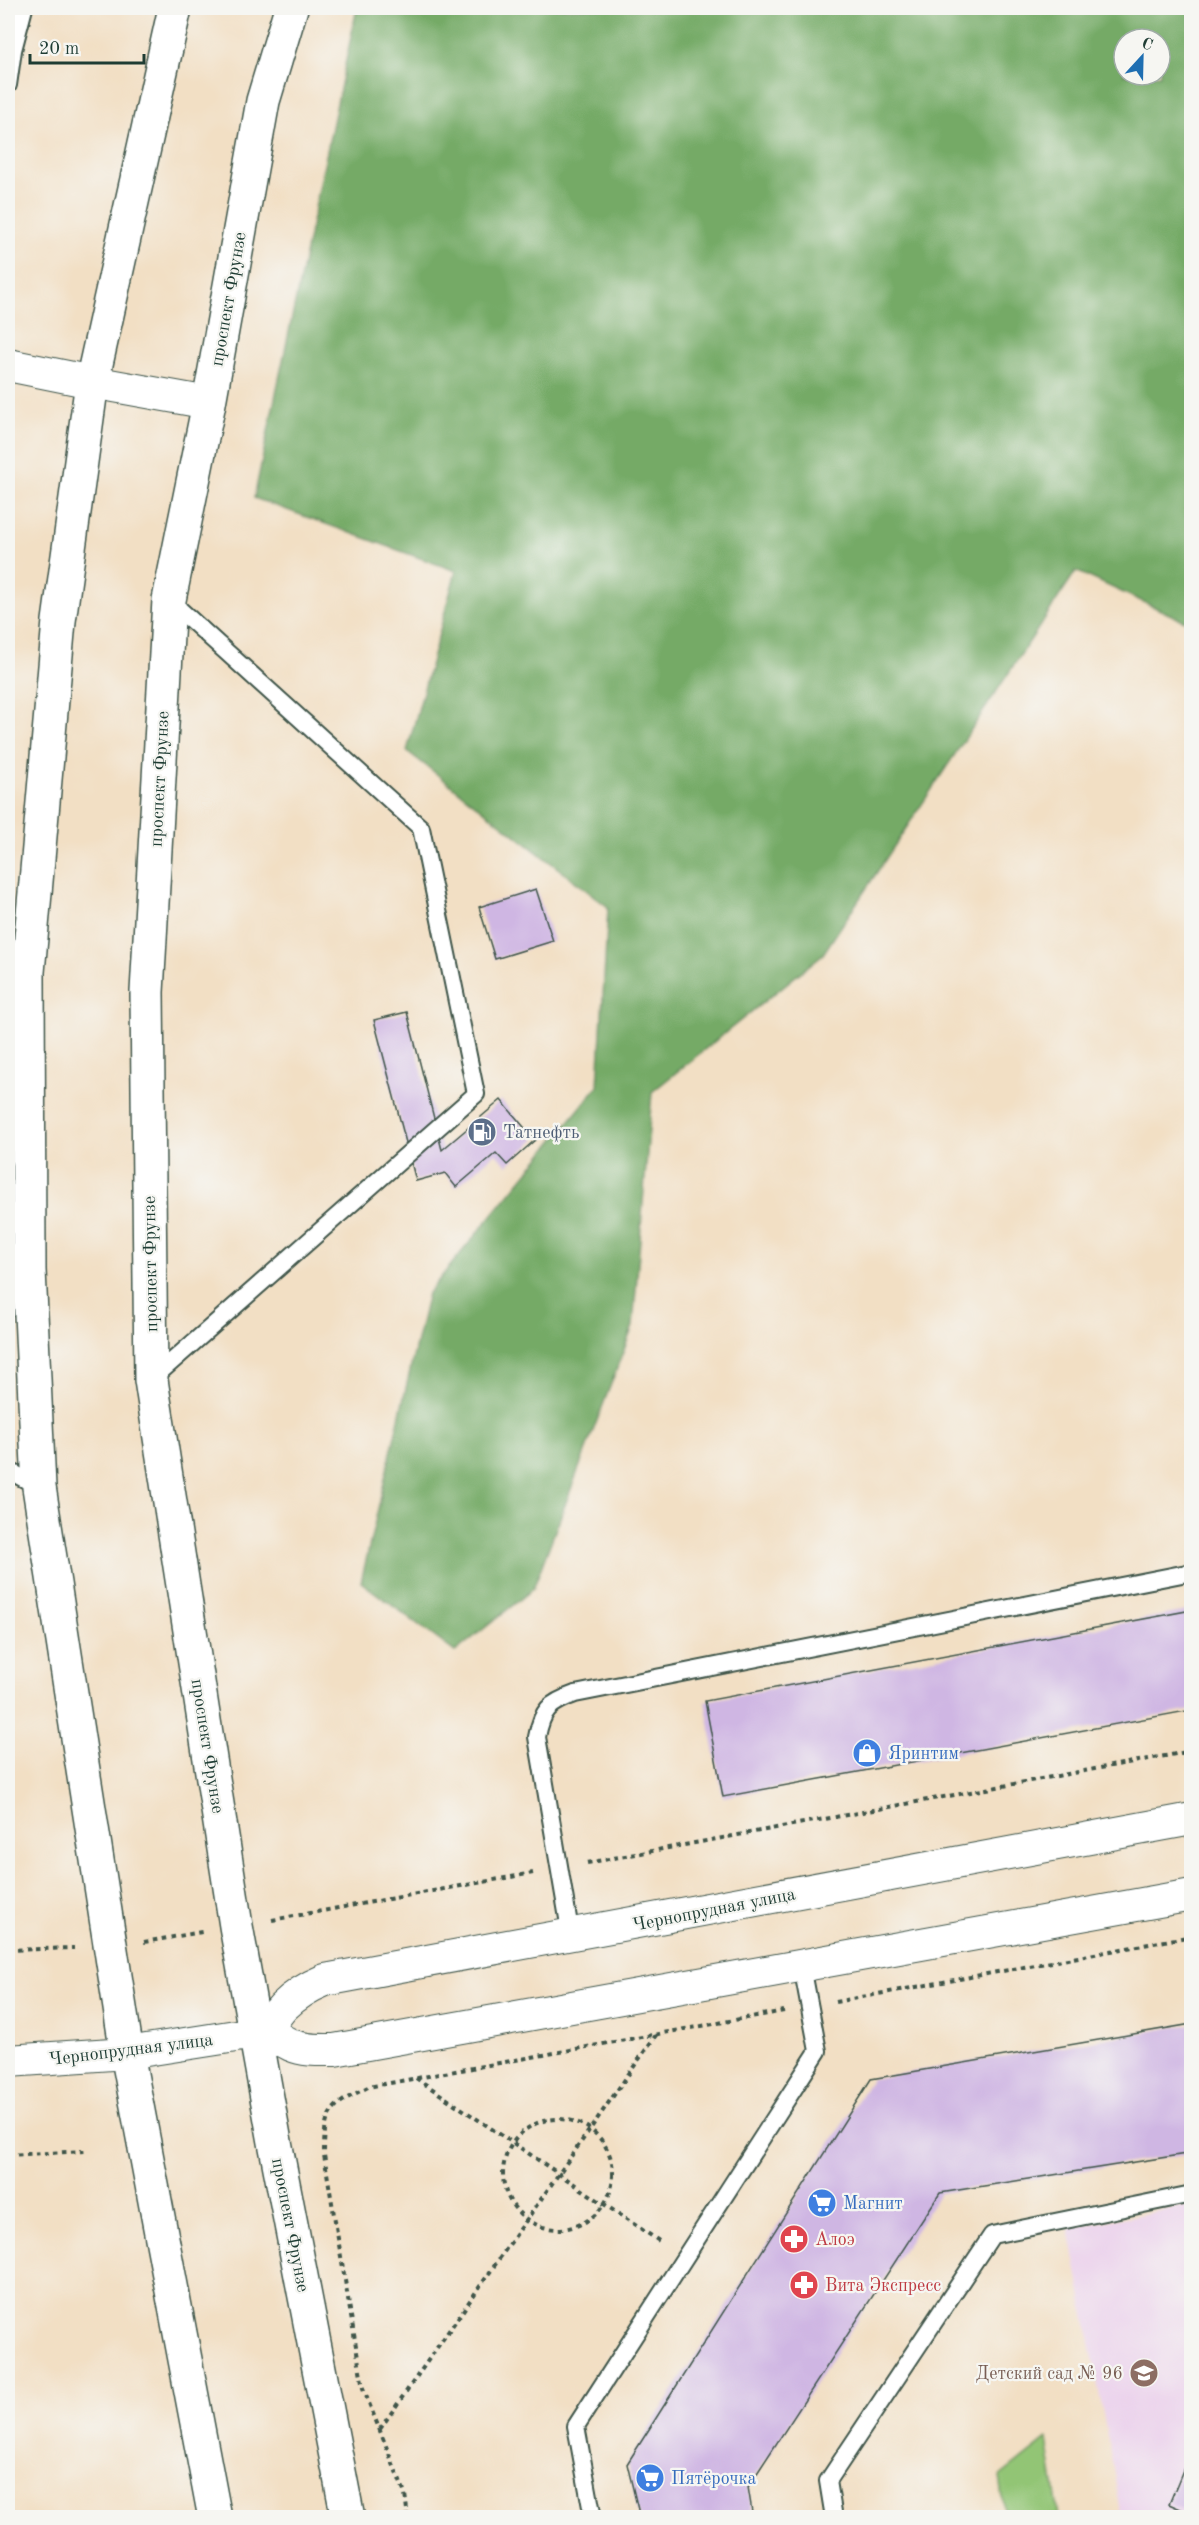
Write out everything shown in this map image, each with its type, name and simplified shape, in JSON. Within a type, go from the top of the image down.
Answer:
[{"type":"main road","points":[[175,8],[92,382],[59,621],[21,978],[29,1270],[39,1486],[127,2053],[214,2517]]},
{"type":"main road","name":"проспект Фрунзе","points":[[291,8],[263,101],[209,403],[170,600],[147,992],[151,1380],[236,1926],[348,2517]]},
{"type":"street","points":[[8,364],[209,403]]},
{"type":"street","name":"Чернопрудная улица","points":[[255,2033],[272,2023],[281,2009],[305,1988],[325,1980],[1191,1819]]},
{"type":"street","name":"Чернопрудная улица","points":[[8,2061],[127,2053],[255,2033],[274,2034],[306,2050],[334,2050],[1191,1895]]},
{"type":"lane","points":[[8,85],[13,50],[24,8]]},
{"type":"lane","points":[[151,1380],[476,1094],[422,828],[170,600]]},
{"type":"lane","points":[[8,1470],[39,1486]]},
{"type":"lane","points":[[571,1936],[537,1737],[543,1716],[550,1705],[575,1694],[1191,1572]]},
{"type":"lane","points":[[593,2517],[576,2426],[818,2051],[802,1966]]},
{"type":"lane","points":[[834,2517],[828,2481],[992,2235],[1191,2194]]},
{"type":"path","points":[[8,1950],[110,1948],[1191,1751]]},
{"type":"path","points":[[408,2517],[405,2494],[363,2388],[324,2155],[324,2125],[338,2103],[368,2087],[1191,1936]]},
{"type":"path","points":[[380,2430],[657,2034]]},
{"type":"path","points":[[416,2078],[684,2258]]},
{"type":"path","points":[[557,2118],[575,2120],[591,2129],[603,2141],[612,2164],[612,2190],[604,2204],[593,2217],[577,2226],[560,2230],[543,2227],[527,2220],[514,2208],[505,2193],[502,2175],[504,2158],[512,2142],[524,2129],[540,2121],[557,2118]]},
{"type":"path","points":[[8,2155],[85,2151]]},
{"type":"shaded area","name":"Детский сад № 96","points":[[1191,2205],[1191,2517],[1122,2517],[1069,2228]]},
{"type":"green space","points":[[357,8],[1191,8],[1191,624],[1076,571],[823,954],[652,1092],[633,1326],[533,1589],[455,1652],[361,1582],[428,1293],[598,1086],[608,907],[407,751],[456,571],[254,498]]},
{"type":"green space","points":[[1047,2439],[1059,2517],[1005,2517],[999,2477]]},
{"type":"building","points":[[536,889],[553,941],[495,959],[479,907]]},
{"type":"building","points":[[407,1012],[442,1150],[501,1100],[535,1140],[507,1165],[496,1153],[456,1187],[445,1173],[416,1181],[374,1020]]},
{"type":"building","points":[[1192,1610],[1192,1710],[723,1797],[705,1701]]},
{"type":"building","points":[[1192,2024],[1192,2153],[940,2193],[748,2487],[753,2518],[640,2518],[627,2464],[871,2079]]},
{"type":"building","points":[[1192,2448],[1192,2514],[1169,2504]]},
{"type":"place","name":"Татнефть","points":[[482,1132]]},
{"type":"place","name":"Яринтим","points":[[867,1753]]},
{"type":"place","name":"Магнит","points":[[822,2203]]},
{"type":"place","name":"Алоэ","points":[[794,2239]]},
{"type":"place","name":"Вита Экспресс","points":[[804,2285]]},
{"type":"place","name":"Детский сад № 96","points":[[1144,2373]]},
{"type":"place","name":"Пятёрочка","points":[[650,2478]]}]
